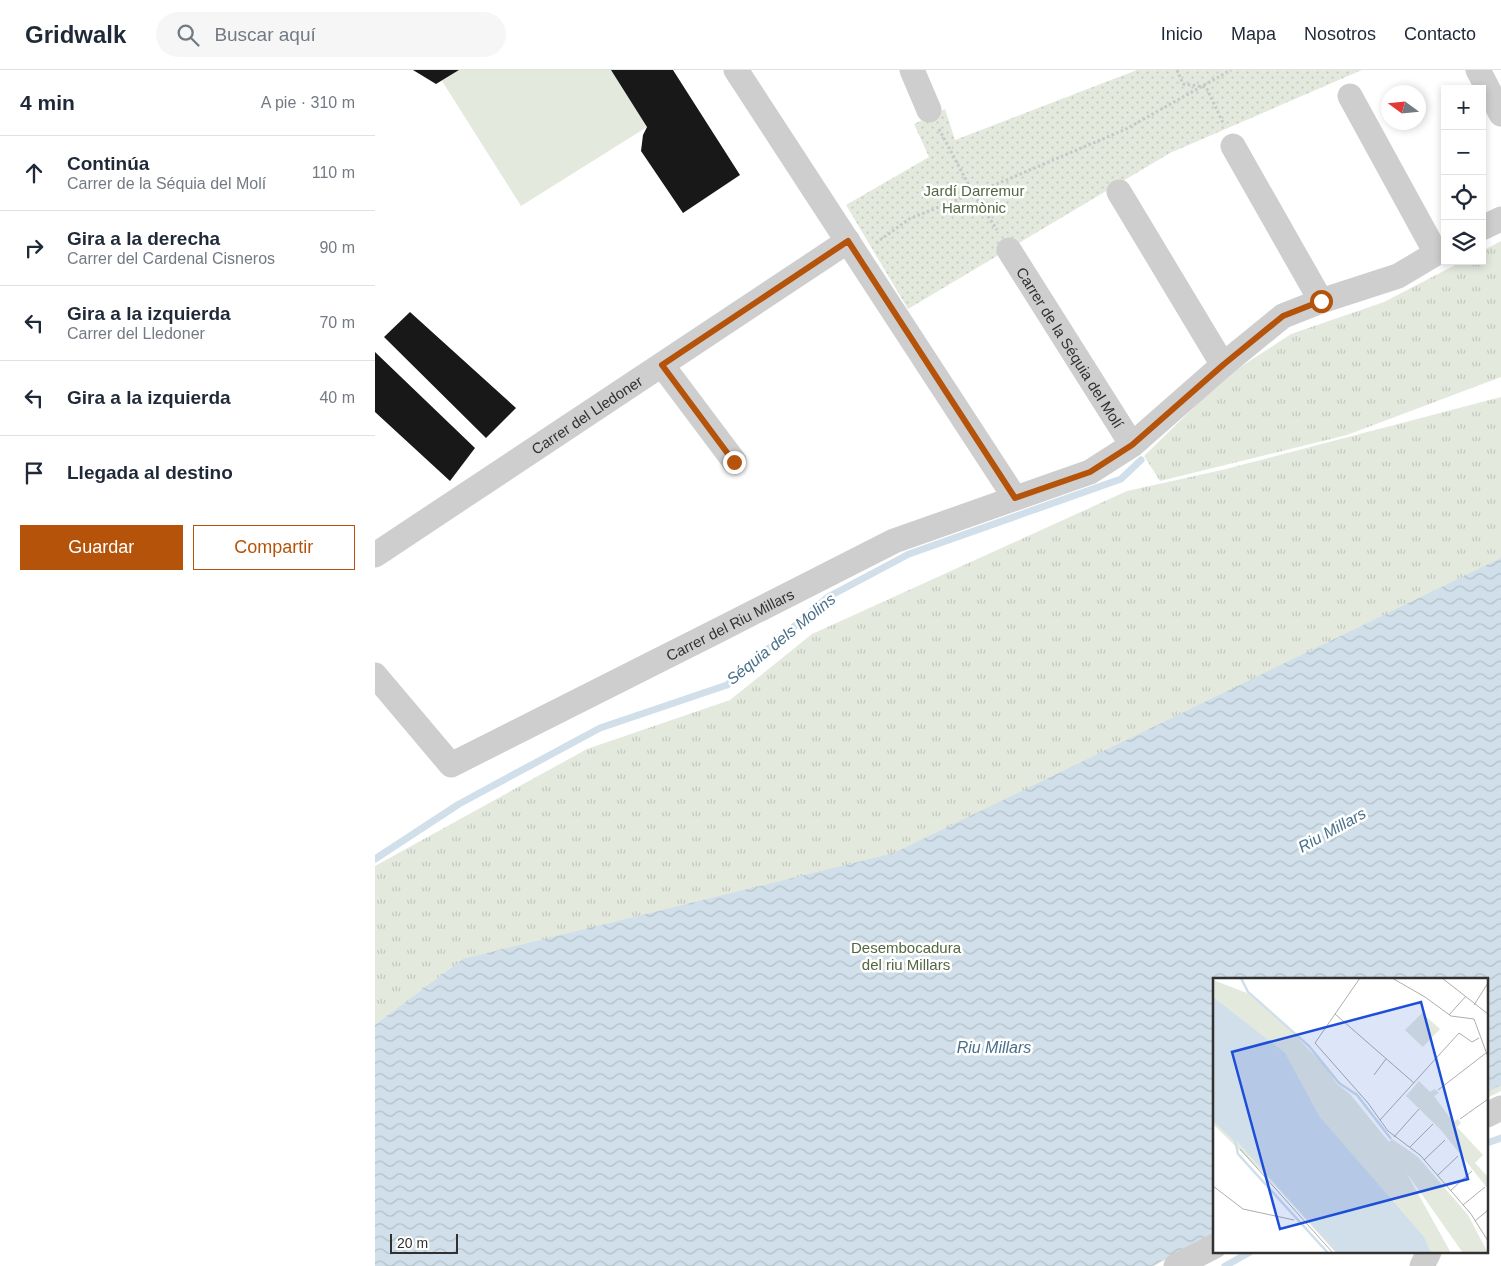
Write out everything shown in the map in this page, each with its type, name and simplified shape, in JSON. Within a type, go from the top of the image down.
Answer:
[{"type":"street","points":[[736,70],[1015,498]]},
{"type":"street","points":[[912,70],[929,110]]},
{"type":"street","points":[[1478,70],[1501,114]]},
{"type":"street","name":"Carrer de la Séquia del Molí","points":[[1015,498],[1090,472],[1132,445],[1223,365],[1283,316],[1321,301],[1398,276],[1440,251],[1350,96]]},
{"type":"street","points":[[1233,146],[1321,301]]},
{"type":"street","points":[[1119,192],[1223,365]]},
{"type":"street","points":[[1486,226],[1501,218]]},
{"type":"street","name":"Carrer del Lledoner","points":[[375,555],[662,365],[853,249]]},
{"type":"street","name":"Carrer de la Séquia del Molí","points":[[1009,250],[1132,445]]},
{"type":"street","points":[[662,365],[734,462]]},
{"type":"street","name":"Carrer del Riu Millars","points":[[375,675],[451,765],[894,541],[1015,498]]},
{"type":"street","points":[[1489,1114],[1501,1108]]},
{"type":"street","points":[[1176,1266],[1213,1247]]},
{"type":"street","points":[[1422,1266],[1428,1254]]},
{"type":"path","points":[[1177,70],[1183,84],[1206,86],[1233,146]]},
{"type":"path","points":[[853,249],[909,218],[1126,129],[1231,70]]},
{"type":"path","points":[[929,110],[973,193],[1009,250]]},
{"type":"green space","points":[[459,70],[611,70],[647,127],[521,206],[442,81]]},
{"type":"green space","name":"Jardí Darremur Harmònic","points":[[1137,70],[1362,70],[1170,153],[908,309],[846,205],[929,157],[914,124],[945,109],[955,140]]},
{"type":"green space","points":[[1501,241],[1501,377],[1347,435],[1160,481],[1144,456],[1225,377],[1291,334],[1384,302],[1455,265],[1486,265],[1486,249]]},
{"type":"green space","name":"Riu Millars","points":[[1501,397],[1501,1091],[1489,1097],[1489,978],[1213,978],[1208,1236],[1154,1266],[375,1266],[375,866],[587,749],[730,700],[812,634],[1127,491],[1222,470]]},
{"type":"water","name":"Riu Millars","points":[[1501,558],[1501,1085],[1489,1091],[1489,978],[1213,978],[1213,1234],[1152,1266],[375,1266],[375,1025],[463,959],[894,853]]},
{"type":"building","points":[[413,70],[459,70],[436,84]]},
{"type":"building","points":[[611,70],[673,70],[740,175],[683,213],[641,151],[643,135],[647,127]]},
{"type":"building","points":[[410,312],[516,408],[486,438],[384,337]]},
{"type":"building","points":[[375,352],[475,448],[450,481],[375,412]]},
{"type":"waterway","name":"Séquia dels Molins","points":[[375,859],[459,804],[600,728],[727,685],[828,597],[909,554],[1121,479],[1141,460]]},
{"type":"waterway","points":[[1489,1142],[1501,1138]]},
{"type":"waterway","points":[[1225,1266],[1246,1254]]},
{"type":"route","points":[[734,462],[662,365],[848,241],[1015,498],[1090,472],[1132,445],[1223,365],[1283,316],[1321,301]]},
{"type":"park label","name":"Desembocadura del riu Millars","points":[[906,956]]}]
